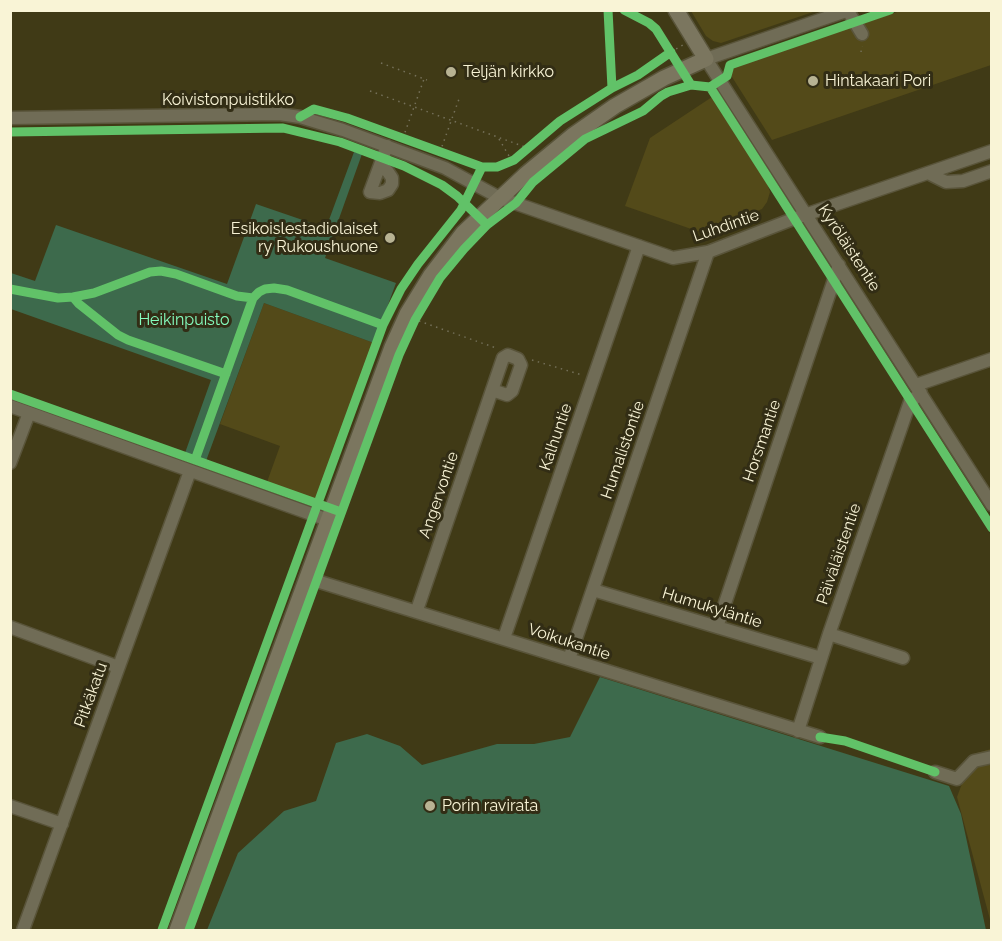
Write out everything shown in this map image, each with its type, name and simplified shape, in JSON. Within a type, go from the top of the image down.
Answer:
[{"type":"main road","name":"Kyröläistentie","points":[[676,10],[706,59]]},
{"type":"main road","points":[[177,930],[389,355],[407,314],[431,275],[458,240],[526,174],[564,142],[615,106],[706,59]]},
{"type":"street","points":[[706,59],[849,11],[862,34]]},
{"type":"street","name":"Kyröläistentie","points":[[706,59],[992,505]]},
{"type":"street","name":"Koivistonpuistikko","points":[[10,118],[279,114],[300,117],[389,140],[500,198]]},
{"type":"street","points":[[380,165],[389,140]]},
{"type":"street","name":"Luhdintie","points":[[500,198],[673,258],[708,252],[992,151]]},
{"type":"street","points":[[928,173],[946,182],[963,181],[992,171]]},
{"type":"street","name":"Kalhuntie","points":[[504,639],[639,246]]},
{"type":"street","name":"Humalistontie","points":[[569,659],[708,252]]},
{"type":"street","name":"Horsmantie","points":[[717,627],[840,265]]},
{"type":"street","points":[[918,389],[992,359]]},
{"type":"street","name":"Päiväläistentie","points":[[798,731],[829,634],[910,402],[918,389]]},
{"type":"street","name":"Angervontie","points":[[417,610],[492,390]]},
{"type":"street","points":[[10,406],[328,520]]},
{"type":"street","points":[[10,463],[29,413]]},
{"type":"street","name":"Pitkäkatu","points":[[23,930],[190,471]]},
{"type":"street","name":"Voikukantie","points":[[307,578],[417,610],[820,737]]},
{"type":"street","name":"Humukyläntie","points":[[593,590],[821,658]]},
{"type":"street","points":[[10,627],[118,667]]},
{"type":"street","points":[[829,634],[903,658]]},
{"type":"street","points":[[935,772],[957,779],[974,761],[992,757]]},
{"type":"street","points":[[10,806],[62,824]]},
{"type":"path","points":[[667,52],[682,70]]},
{"type":"path","points":[[381,63],[425,79],[414,107],[408,140],[389,140]]},
{"type":"path","points":[[370,91],[528,148]]},
{"type":"path","points":[[451,156],[435,150],[451,121],[459,99]]},
{"type":"path","points":[[499,138],[510,162],[526,174]]},
{"type":"path","points":[[510,162],[536,142]]},
{"type":"path","points":[[411,329],[420,312]]},
{"type":"shaded area","points":[[691,11],[816,11],[721,43],[706,36]]},
{"type":"shaded area","points":[[900,11],[991,11],[991,65],[772,140],[732,77],[732,71],[736,66]]},
{"type":"shaded area","points":[[712,97],[767,183],[770,192],[762,209],[716,228],[697,231],[625,206],[650,138]]},
{"type":"shaded area","points":[[264,303],[374,343],[317,501],[267,482],[280,446],[220,424]]},
{"type":"shaded area","points":[[991,749],[991,923],[957,797],[973,754]]},
{"type":"green space","name":"Heikinpuisto","points":[[354,152],[362,154],[325,258],[396,283],[374,343],[264,303],[206,461],[185,453],[211,380],[11,309],[11,273],[35,281],[56,225],[227,284],[256,204],[326,228]]},
{"type":"green space","points":[[600,677],[949,786],[961,814],[986,930],[207,930],[238,853],[284,811],[316,801],[336,743],[367,734],[400,746],[422,765],[497,744],[534,744],[570,737]]},
{"type":"cycle path","points":[[608,10],[612,88]]},
{"type":"cycle path","points":[[624,10],[656,29],[691,85]]},
{"type":"cycle path","points":[[189,930],[399,355],[415,320],[440,278],[487,225],[516,203],[533,182],[585,139],[643,111],[668,92],[691,85],[710,87],[727,76],[730,65],[890,10]]},
{"type":"cycle path","points":[[300,117],[314,109],[347,118],[482,167],[497,167],[514,160],[560,121],[612,88],[638,75],[671,52]]},
{"type":"cycle path","points":[[710,87],[992,528]]},
{"type":"cycle path","points":[[10,132],[283,128],[340,142],[404,166],[442,185],[487,225]]},
{"type":"cycle path","points":[[162,930],[383,325],[401,289],[461,210],[482,167]]},
{"type":"cycle path","points":[[10,289],[58,298],[73,297],[94,293],[150,272],[161,271],[176,274],[237,296],[253,298]]},
{"type":"cycle path","points":[[195,460],[253,298],[259,292],[274,288],[287,290],[383,325]]},
{"type":"cycle path","points":[[73,297],[118,335],[226,374]]},
{"type":"cycle path","points":[[10,394],[341,512]]},
{"type":"cycle path","points":[[820,737],[845,741],[935,772]]},
{"type":"place","name":"Teljän kirkko","points":[[451,72]]},
{"type":"place","name":"Hintakaari Pori","points":[[813,81]]},
{"type":"place","name":"Esikoislestadiolaiset ry Rukoushuone","points":[[390,238]]},
{"type":"place","name":"Porin ravirata","points":[[430,806]]}]
